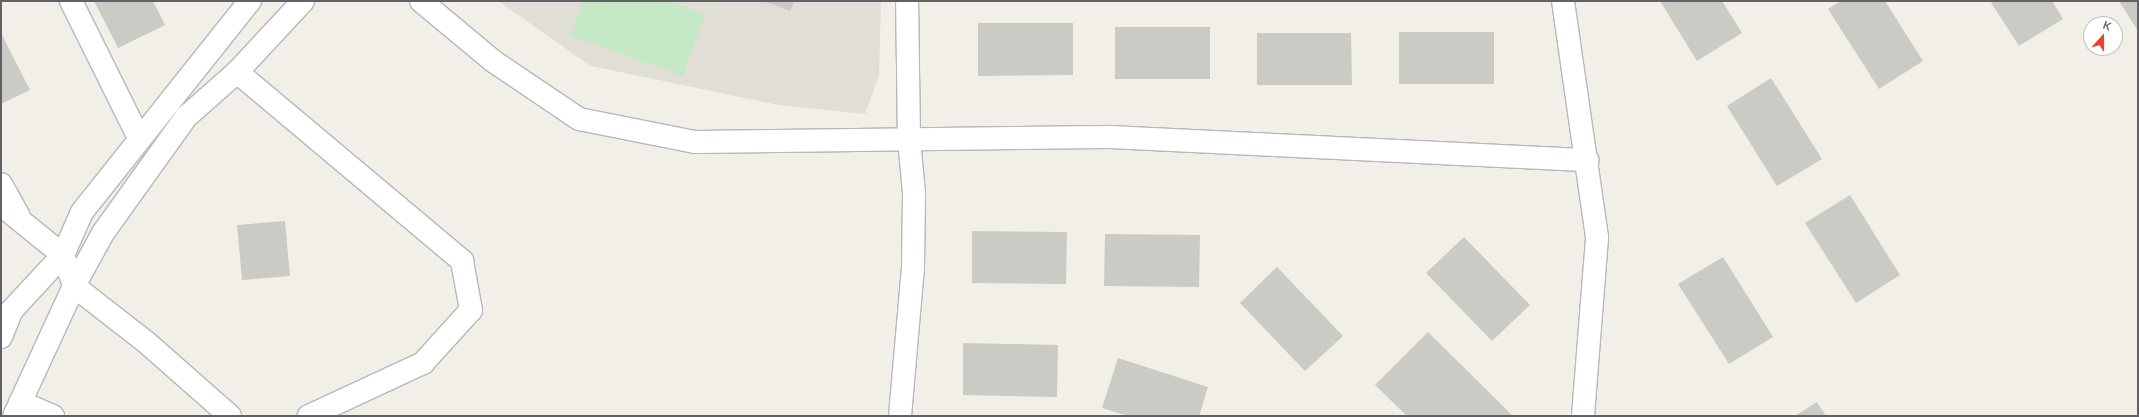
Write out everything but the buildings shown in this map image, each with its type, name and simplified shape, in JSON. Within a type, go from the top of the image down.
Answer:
[{"type":"street","points":[[71,1],[138,138]]},
{"type":"street","points":[[1,337],[12,310],[62,255],[82,212],[138,138],[250,1]]},
{"type":"street","points":[[53,416],[17,409],[74,286],[103,233],[186,117],[237,72],[303,1]]},
{"type":"street","points":[[421,1],[493,61],[579,119],[695,142],[909,138],[1111,138],[1587,160]]},
{"type":"street","points":[[900,416],[914,267],[914,193],[909,138],[907,1]]},
{"type":"street","points":[[1563,1],[1597,238],[1583,416]]},
{"type":"street","points":[[237,72],[462,261],[471,310],[423,363],[309,416]]},
{"type":"street","points":[[1,184],[23,221]]},
{"type":"street","points":[[1,205],[23,221],[62,255],[74,286],[146,342],[230,416]]},
{"type":"shaded area","points":[[498,1],[881,1],[879,75],[865,114],[779,105],[591,66]]},
{"type":"green space","points":[[583,1],[668,1],[705,14],[683,76],[571,36]]}]
